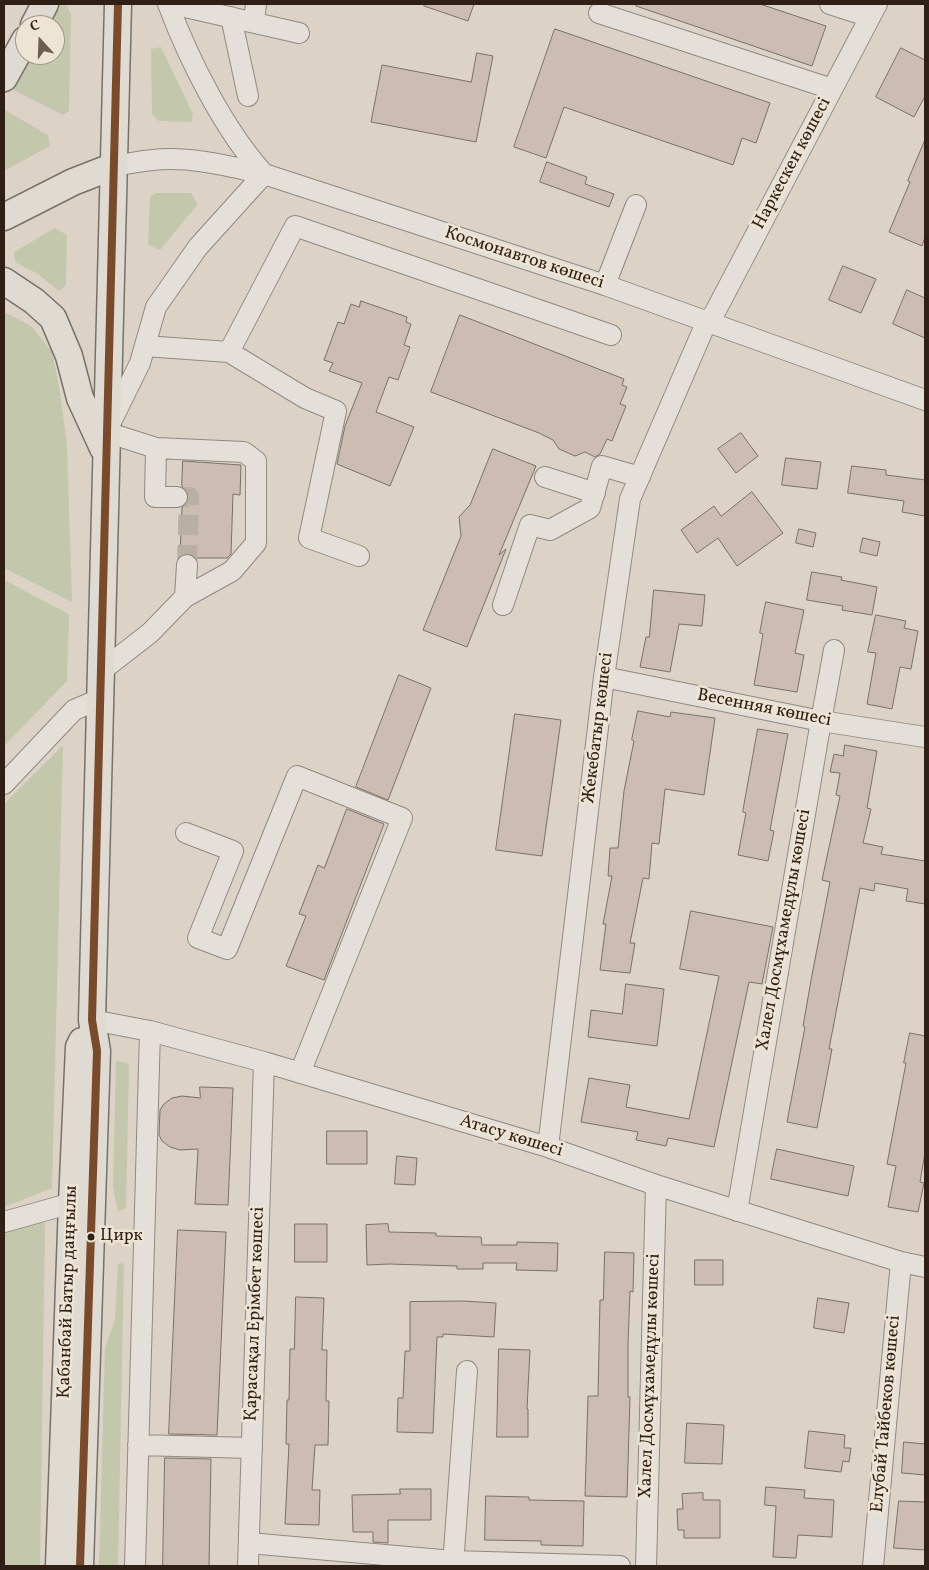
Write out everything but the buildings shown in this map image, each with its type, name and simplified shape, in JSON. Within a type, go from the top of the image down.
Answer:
[{"type":"main road","points":[[40,15],[46,4]]},
{"type":"main road","name":"Қабанбай Батыр даңғылы","points":[[80,1566],[97,1051],[92,1020],[118,4]]},
{"type":"main road","points":[[4,78],[15,58]]},
{"type":"main road","points":[[4,217],[79,179],[114,166]]},
{"type":"main road","points":[[4,281],[34,301],[53,318],[69,356],[80,398],[106,444]]},
{"type":"main road","name":"Қабанбай Батыр даңғылы","points":[[59,1566],[79,1047],[92,1020]]},
{"type":"street","points":[[170,4],[231,18],[255,13],[299,33]]},
{"type":"street","points":[[101,671],[150,633],[185,597],[232,571],[256,543],[256,461],[244,452],[106,444],[140,362],[156,307],[198,247],[264,174],[247,155],[234,135],[201,76],[176,23],[170,4]]},
{"type":"street","points":[[830,4],[873,10]]},
{"type":"street","name":"Наркескен көшесі","points":[[706,323],[714,314],[873,10]]},
{"type":"street","points":[[599,13],[832,88]]},
{"type":"street","points":[[231,18],[248,96]]},
{"type":"street","name":"Космонавтов көшесі","points":[[114,166],[154,160],[182,161],[216,164],[264,174],[605,285],[706,323],[925,400]]},
{"type":"street","points":[[605,285],[636,205]]},
{"type":"street","points":[[229,352],[295,226],[611,335]]},
{"type":"street","name":"Жекебатыр көшесі","points":[[548,1147],[604,677],[630,499],[706,323]]},
{"type":"street","points":[[145,346],[229,352],[305,398],[336,411],[309,538],[359,556]]},
{"type":"street","points":[[156,448],[155,497],[177,498]]},
{"type":"street","points":[[503,605],[530,525],[550,530],[590,508],[602,466],[640,477]]},
{"type":"street","points":[[545,476],[594,493]]},
{"type":"street","points":[[185,597],[187,565]]},
{"type":"street","name":"Халел Досмұхамедұлы көшесі","points":[[737,1211],[820,721],[834,650]]},
{"type":"street","name":"Весенняя көшесі","points":[[604,677],[820,721],[925,737]]},
{"type":"street","points":[[4,784],[74,710],[100,699]]},
{"type":"street","points":[[186,833],[233,851],[198,938],[227,949],[297,776],[402,818],[300,1073]]},
{"type":"street","name":"Атасу көшесі","points":[[92,1020],[150,1031],[264,1062],[548,1147],[737,1211],[901,1262],[925,1267]]},
{"type":"street","points":[[135,1566],[150,1031]]},
{"type":"street","name":"Қарасақал Ерімбет көшесі","points":[[248,1566],[264,1062]]},
{"type":"street","name":"Халел Досмұхамедұлы көшесі","points":[[646,1566],[656,1185]]},
{"type":"street","points":[[4,1222],[72,1203]]},
{"type":"street","name":"Елубай Тайбеков көшесі","points":[[873,1566],[901,1262]]},
{"type":"street","points":[[453,1564],[467,1370]]},
{"type":"street","points":[[138,1444],[252,1448]]},
{"type":"street","points":[[248,1544],[453,1564],[620,1566]]},
{"type":"green space","points":[[62,4],[67,6],[71,15],[69,111],[63,115],[13,90],[27,65],[65,65],[65,15],[52,15],[57,6]]},
{"type":"green space","points":[[161,47],[193,114],[191,122],[159,121],[152,114],[151,49]]},
{"type":"green space","points":[[5,110],[48,135],[50,146],[4,171]]},
{"type":"green space","points":[[155,193],[191,193],[198,204],[160,250],[148,245],[150,197]]},
{"type":"green space","points":[[55,228],[67,235],[66,285],[59,291],[38,274],[15,262],[14,252]]},
{"type":"green space","points":[[4,312],[31,326],[52,352],[67,445],[72,602],[4,568]]},
{"type":"green space","points":[[4,580],[69,614],[67,681],[4,746]]},
{"type":"green space","points":[[63,745],[52,1188],[4,1207],[4,804]]},
{"type":"green space","points":[[116,1060],[129,1064],[126,1208],[118,1212],[113,1187]]},
{"type":"green space","points":[[32,1218],[45,1223],[40,1566],[4,1566],[4,1228]]},
{"type":"green space","points":[[124,1263],[118,1566],[99,1566],[105,1347],[115,1320],[118,1264]]},
{"type":"tunnel","points":[[177,497],[189,497],[187,565]]},
{"type":"transit line","points":[[80,1566],[97,1051],[92,1020],[118,4]]},
{"type":"place","name":"Цирк","points":[[91,1237]]}]
